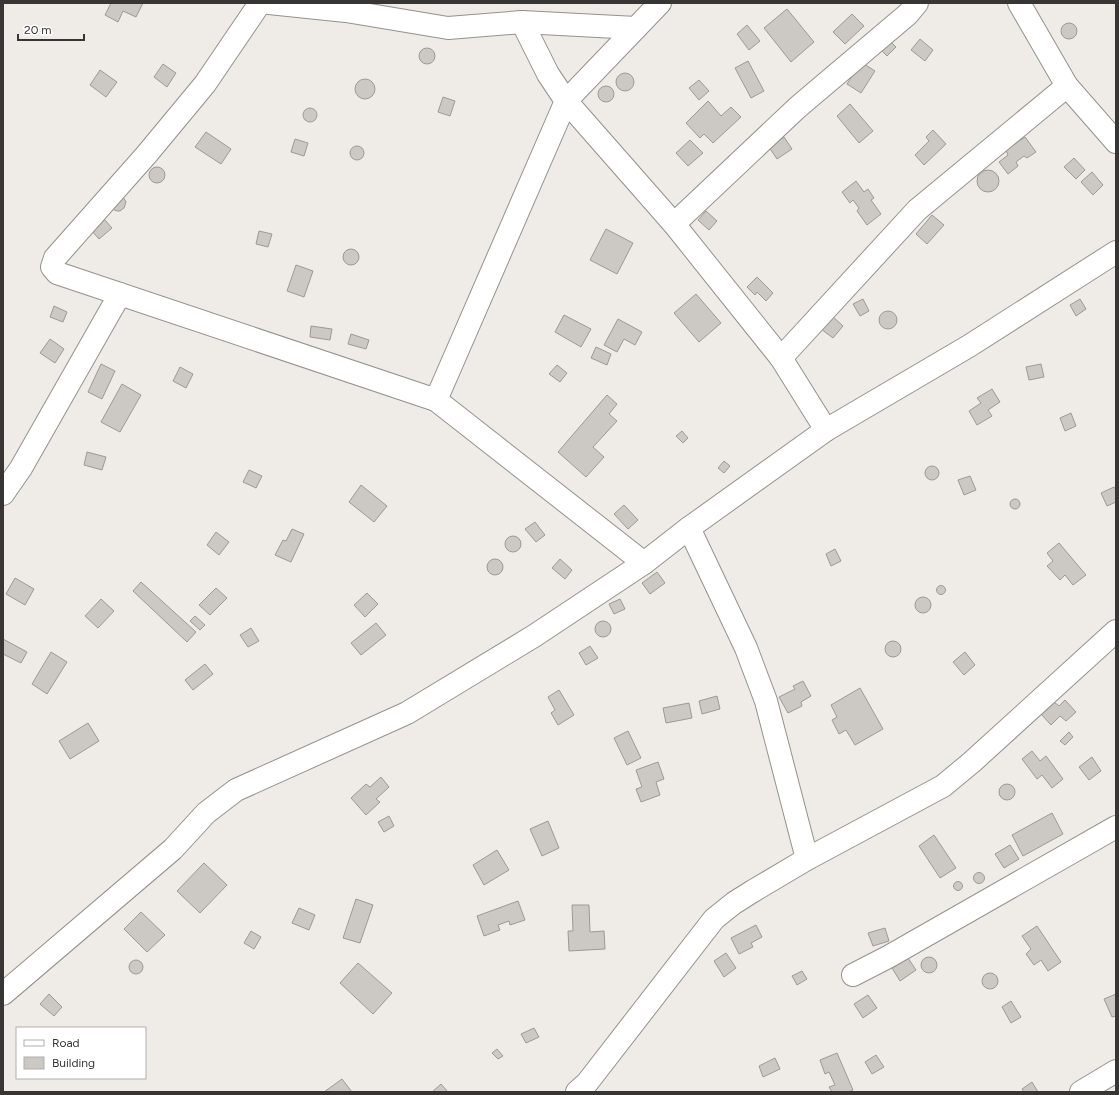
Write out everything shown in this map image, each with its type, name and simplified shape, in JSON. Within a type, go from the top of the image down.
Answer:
[{"type":"street","points":[[260,3],[205,84],[147,154],[55,258],[52,267],[57,273],[436,400],[644,563]]},
{"type":"street","points":[[269,3],[346,11],[448,28],[522,22],[636,28]]},
{"type":"street","points":[[436,400],[566,102],[660,3]]},
{"type":"street","points":[[674,224],[798,107],[908,14],[917,3]]},
{"type":"street","points":[[1019,3],[1067,86],[1116,142]]},
{"type":"street","points":[[522,22],[548,74],[566,102],[674,224],[781,358],[826,430]]},
{"type":"street","points":[[781,358],[917,210],[1067,86]]},
{"type":"street","points":[[3,994],[173,849],[206,813],[236,790],[407,713],[534,636],[644,563],[689,528],[826,430],[969,346],[1116,252]]},
{"type":"street","points":[[3,494],[21,468],[120,294]]},
{"type":"street","points":[[689,528],[746,648],[766,701],[807,860]]},
{"type":"street","points":[[577,1092],[587,1083],[714,919],[734,903],[753,891],[944,786],[978,757],[1116,631]]},
{"type":"street","points":[[853,975],[888,957],[1116,827]]},
{"type":"street","points":[[1081,1092],[1116,1070]]},
{"type":"building","points":[[111,3],[143,3],[136,17],[123,11],[118,22],[105,15]]},
{"type":"building","points":[[787,9],[814,42],[791,62],[764,28]]},
{"type":"building","points":[[852,14],[864,26],[845,44],[833,32]]},
{"type":"building","points":[[1069,23],[1075,25],[1077,31],[1075,37],[1069,39],[1063,37],[1061,31],[1063,25]]},
{"type":"building","points":[[747,25],[760,41],[749,50],[737,34]]},
{"type":"building","points":[[886,37],[896,47],[887,56],[877,46]]},
{"type":"building","points":[[920,39],[933,50],[925,61],[911,50]]},
{"type":"building","points":[[424,48],[430,48],[435,53],[433,62],[430,64],[424,64],[419,59],[419,53]]},
{"type":"building","points":[[748,61],[764,91],[751,98],[735,68]]},
{"type":"building","points":[[861,62],[875,71],[861,93],[847,84]]},
{"type":"building","points":[[163,64],[176,73],[167,87],[154,77]]},
{"type":"building","points":[[100,70],[117,82],[106,97],[90,85]]},
{"type":"building","points":[[625,73],[629,74],[633,78],[633,86],[629,90],[625,91],[621,90],[617,86],[616,82],[617,78],[621,74]]},
{"type":"building","points":[[365,79],[372,82],[375,89],[372,96],[365,99],[358,96],[355,89],[358,82]]},
{"type":"building","points":[[699,80],[709,91],[699,100],[689,88]]},
{"type":"building","points":[[603,86],[609,86],[614,91],[612,100],[609,102],[603,102],[598,97],[598,91]]},
{"type":"building","points":[[443,97],[455,101],[450,116],[438,112]]},
{"type":"building","points":[[708,101],[721,116],[731,107],[741,117],[713,143],[704,134],[700,138],[686,123]]},
{"type":"building","points":[[850,104],[873,131],[859,143],[837,116]]},
{"type":"building","points":[[310,108],[315,110],[317,115],[315,120],[310,122],[305,120],[303,115],[305,110]]},
{"type":"building","points":[[933,130],[946,144],[924,165],[915,155],[929,141],[926,137]]},
{"type":"building","points":[[206,132],[231,149],[221,164],[195,147]]},
{"type":"building","points":[[784,137],[792,149],[777,159],[769,147]]},
{"type":"building","points":[[1025,137],[1036,152],[1027,158],[1024,156],[1016,162],[1018,166],[1008,174],[999,162],[1008,155],[1006,150]]},
{"type":"building","points":[[295,139],[308,143],[304,156],[291,152]]},
{"type":"building","points":[[690,140],[703,153],[688,166],[676,153]]},
{"type":"building","points":[[354,146],[360,146],[364,150],[364,156],[360,160],[354,160],[350,156],[350,150]]},
{"type":"building","points":[[1074,158],[1085,170],[1076,179],[1064,167]]},
{"type":"building","points":[[154,167],[160,167],[165,172],[163,181],[160,183],[154,183],[149,178],[149,172]]},
{"type":"building","points":[[988,170],[996,173],[999,181],[996,189],[988,192],[980,189],[977,181],[980,173]]},
{"type":"building","points":[[1092,172],[1103,185],[1093,195],[1081,182]]},
{"type":"building","points":[[856,181],[864,192],[868,189],[874,198],[871,200],[881,214],[867,225],[857,211],[859,208],[853,200],[850,203],[842,192]]},
{"type":"building","points":[[123,197],[126,202],[124,208],[120,211],[112,209]]},
{"type":"building","points":[[706,211],[717,221],[709,230],[698,220]]},
{"type":"building","points":[[932,215],[944,225],[927,244],[916,234]]},
{"type":"building","points":[[104,219],[112,228],[99,239],[91,230]]},
{"type":"building","points":[[606,229],[633,243],[617,274],[590,260]]},
{"type":"building","points":[[259,231],[272,234],[268,247],[256,244]]},
{"type":"building","points":[[351,249],[358,254],[359,257],[354,264],[351,265],[344,260],[343,257],[348,250]]},
{"type":"building","points":[[296,265],[313,271],[304,297],[287,291]]},
{"type":"building","points":[[757,277],[773,293],[766,301],[757,292],[755,295],[747,287]]},
{"type":"building","points":[[696,294],[721,323],[699,342],[674,313]]},
{"type":"building","points":[[863,299],[869,311],[860,316],[853,304]]},
{"type":"building","points":[[1080,299],[1086,309],[1076,316],[1070,305]]},
{"type":"building","points":[[54,306],[67,312],[63,322],[50,317]]},
{"type":"building","points":[[888,311],[894,314],[897,320],[894,326],[888,329],[882,326],[879,320],[882,314]]},
{"type":"building","points":[[564,315],[591,329],[581,347],[555,332]]},
{"type":"building","points":[[832,316],[843,326],[833,338],[821,329]]},
{"type":"building","points":[[618,319],[642,332],[635,345],[624,339],[617,352],[604,345]]},
{"type":"building","points":[[311,326],[332,329],[330,340],[310,337]]},
{"type":"building","points":[[351,334],[369,340],[366,349],[348,344]]},
{"type":"building","points":[[50,339],[64,349],[55,363],[40,353]]},
{"type":"building","points":[[596,347],[611,354],[607,365],[591,358]]},
{"type":"building","points":[[101,364],[115,371],[102,399],[88,392]]},
{"type":"building","points":[[1041,364],[1044,377],[1029,380],[1026,367]]},
{"type":"building","points":[[557,365],[567,373],[560,382],[549,374]]},
{"type":"building","points":[[180,367],[193,374],[186,388],[173,381]]},
{"type":"building","points":[[122,384],[141,395],[120,432],[101,422]]},
{"type":"building","points":[[992,389],[1000,402],[988,410],[992,416],[977,425],[969,411],[981,403],[977,398]]},
{"type":"building","points":[[607,395],[617,404],[609,414],[617,421],[593,447],[604,457],[586,477],[558,452]]},
{"type":"building","points":[[1071,413],[1076,426],[1065,431],[1060,418]]},
{"type":"building","points":[[682,431],[688,438],[683,443],[676,436]]},
{"type":"building","points":[[87,452],[106,457],[102,470],[84,465]]},
{"type":"building","points":[[724,461],[730,466],[724,473],[718,468]]},
{"type":"building","points":[[932,466],[937,468],[939,473],[937,478],[932,480],[927,478],[925,473],[927,468]]},
{"type":"building","points":[[249,470],[262,476],[256,488],[243,482]]},
{"type":"building","points":[[970,476],[976,490],[964,495],[958,480]]},
{"type":"building","points":[[361,485],[387,506],[374,522],[349,502]]},
{"type":"building","points":[[1114,487],[1116,490],[1116,502],[1107,506],[1101,493]]},
{"type":"building","points":[[1015,499],[1020,504],[1015,509],[1010,504]]},
{"type":"building","points":[[624,505],[638,520],[628,529],[614,514]]},
{"type":"building","points":[[535,522],[545,535],[536,542],[525,529]]},
{"type":"building","points":[[292,529],[304,534],[291,562],[275,555],[283,540],[286,541]]},
{"type":"building","points":[[216,532],[229,542],[219,555],[207,545]]},
{"type":"building","points":[[513,536],[520,541],[521,544],[516,551],[513,552],[506,547],[505,544],[510,537]]},
{"type":"building","points":[[1059,543],[1086,575],[1073,585],[1065,575],[1060,580],[1047,566],[1053,561],[1047,553]]},
{"type":"building","points":[[835,549],[841,561],[831,566],[826,554]]},
{"type":"building","points":[[495,559],[501,561],[503,567],[501,573],[495,575],[489,573],[487,567],[489,561]]},
{"type":"building","points":[[560,559],[572,570],[565,579],[552,568]]},
{"type":"building","points":[[657,572],[665,583],[650,594],[642,583]]},
{"type":"building","points":[[15,578],[34,589],[25,605],[6,594]]},
{"type":"building","points":[[141,582],[196,632],[187,642],[133,591]]},
{"type":"building","points":[[939,586],[943,586],[945,590],[943,594],[939,594],[937,592],[937,588]]},
{"type":"building","points":[[216,588],[227,598],[210,615],[199,605]]},
{"type":"building","points":[[367,593],[378,604],[365,617],[354,605]]},
{"type":"building","points":[[920,597],[926,597],[931,602],[929,611],[926,613],[920,613],[915,608],[915,602]]},
{"type":"building","points":[[101,599],[114,611],[98,628],[85,616]]},
{"type":"building","points":[[620,599],[625,609],[614,614],[609,604]]},
{"type":"building","points":[[195,616],[205,625],[200,630],[190,621]]},
{"type":"building","points":[[603,621],[609,623],[611,629],[609,635],[603,637],[597,635],[595,629],[597,623]]},
{"type":"building","points":[[376,623],[386,635],[361,655],[351,643]]},
{"type":"building","points":[[251,628],[259,641],[248,647],[240,635]]},
{"type":"building","points":[[3,639],[27,652],[21,663],[3,654]]},
{"type":"building","points":[[893,641],[900,646],[901,649],[896,656],[893,657],[886,652],[885,649],[890,642]]},
{"type":"building","points":[[590,646],[598,658],[586,665],[579,653]]},
{"type":"building","points":[[51,652],[67,662],[47,694],[32,684]]},
{"type":"building","points":[[965,652],[975,665],[964,675],[953,662]]},
{"type":"building","points":[[205,664],[213,674],[193,690],[185,680]]},
{"type":"building","points":[[803,681],[811,696],[801,702],[802,706],[788,713],[779,697],[795,689],[793,686]]},
{"type":"building","points":[[860,688],[883,729],[855,745],[846,730],[839,734],[832,720],[837,717],[831,705]]},
{"type":"building","points":[[559,690],[574,715],[558,725],[551,713],[555,710],[548,697]]},
{"type":"building","points":[[717,696],[720,709],[702,714],[699,701]]},
{"type":"building","points":[[1065,700],[1076,712],[1066,721],[1060,716],[1051,725],[1041,714],[1054,702],[1059,706]]},
{"type":"building","points":[[689,703],[692,718],[666,723],[663,708]]},
{"type":"building","points":[[88,723],[99,741],[70,759],[59,741]]},
{"type":"building","points":[[628,731],[641,758],[627,765],[614,738]]},
{"type":"building","points":[[1069,732],[1073,737],[1065,745],[1060,741]]},
{"type":"building","points":[[1032,751],[1040,761],[1046,756],[1063,779],[1052,788],[1042,775],[1037,779],[1022,759]]},
{"type":"building","points":[[1092,757],[1101,771],[1089,780],[1079,767]]},
{"type":"building","points":[[658,762],[664,779],[656,782],[660,795],[641,802],[636,789],[642,787],[636,770]]},
{"type":"building","points":[[381,777],[389,787],[376,799],[380,802],[366,815],[351,798],[366,784],[370,787]]},
{"type":"building","points":[[1004,784],[1010,784],[1015,789],[1013,798],[1010,800],[1004,800],[999,795],[999,789]]},
{"type":"building","points":[[1052,813],[1063,834],[1023,856],[1012,835]]},
{"type":"building","points":[[389,816],[394,826],[384,832],[378,822]]},
{"type":"building","points":[[548,821],[559,848],[542,856],[530,829]]},
{"type":"building","points":[[934,835],[956,868],[940,878],[919,846]]},
{"type":"building","points":[[1010,845],[1019,859],[1004,868],[995,854]]},
{"type":"building","points":[[497,850],[509,870],[484,885],[473,865]]},
{"type":"building","points":[[204,863],[227,885],[200,913],[177,891]]},
{"type":"building","points":[[979,872],[983,874],[985,878],[983,882],[979,884],[975,882],[973,878],[975,874]]},
{"type":"building","points":[[956,882],[960,882],[962,886],[960,890],[956,890],[954,888],[954,884]]},
{"type":"building","points":[[356,899],[373,905],[360,943],[343,938]]},
{"type":"building","points":[[518,901],[525,920],[510,925],[509,921],[498,925],[500,930],[484,936],[477,916]]},
{"type":"building","points":[[572,905],[589,905],[590,932],[604,931],[605,949],[569,951],[568,931],[573,931]]},
{"type":"building","points":[[299,908],[315,915],[309,930],[292,923]]},
{"type":"building","points":[[141,912],[165,935],[147,952],[124,929]]},
{"type":"building","points":[[756,925],[762,937],[751,943],[753,947],[739,954],[731,938]]},
{"type":"building","points":[[1037,926],[1061,962],[1048,971],[1041,960],[1034,965],[1026,954],[1031,949],[1022,936]]},
{"type":"building","points":[[885,928],[889,941],[873,946],[868,933]]},
{"type":"building","points":[[251,931],[261,937],[254,949],[244,943]]},
{"type":"building","points":[[726,953],[736,968],[724,977],[714,961]]},
{"type":"building","points":[[926,957],[932,957],[937,962],[935,971],[932,973],[926,973],[921,968],[921,962]]},
{"type":"building","points":[[908,958],[916,970],[900,981],[892,968]]},
{"type":"building","points":[[133,960],[139,960],[143,964],[143,970],[139,974],[133,974],[129,970],[129,964]]},
{"type":"building","points":[[358,963],[392,993],[373,1014],[340,983]]},
{"type":"building","points":[[802,971],[807,979],[797,985],[792,976]]},
{"type":"building","points":[[990,973],[996,975],[998,981],[996,987],[990,989],[984,987],[982,981],[984,975]]},
{"type":"building","points":[[49,994],[62,1007],[54,1016],[40,1004]]},
{"type":"building","points":[[1116,994],[1116,1016],[1112,1017],[1104,999]]},
{"type":"building","points":[[868,995],[877,1008],[863,1018],[854,1004]]},
{"type":"building","points":[[1011,1001],[1021,1017],[1011,1023],[1002,1007]]},
{"type":"building","points":[[534,1028],[539,1037],[526,1043],[521,1034]]},
{"type":"building","points":[[497,1049],[503,1056],[498,1059],[492,1053]]},
{"type":"building","points":[[837,1053],[853,1090],[849,1092],[832,1092],[829,1087],[835,1085],[829,1072],[825,1074],[820,1060]]},
{"type":"building","points":[[876,1055],[884,1067],[872,1074],[865,1062]]},
{"type":"building","points":[[775,1058],[780,1069],[763,1077],[759,1066]]},
{"type":"building","points":[[342,1079],[352,1092],[324,1092]]},
{"type":"building","points":[[1032,1082],[1038,1092],[1024,1092],[1022,1089]]},
{"type":"building","points":[[441,1084],[448,1092],[432,1092]]}]
